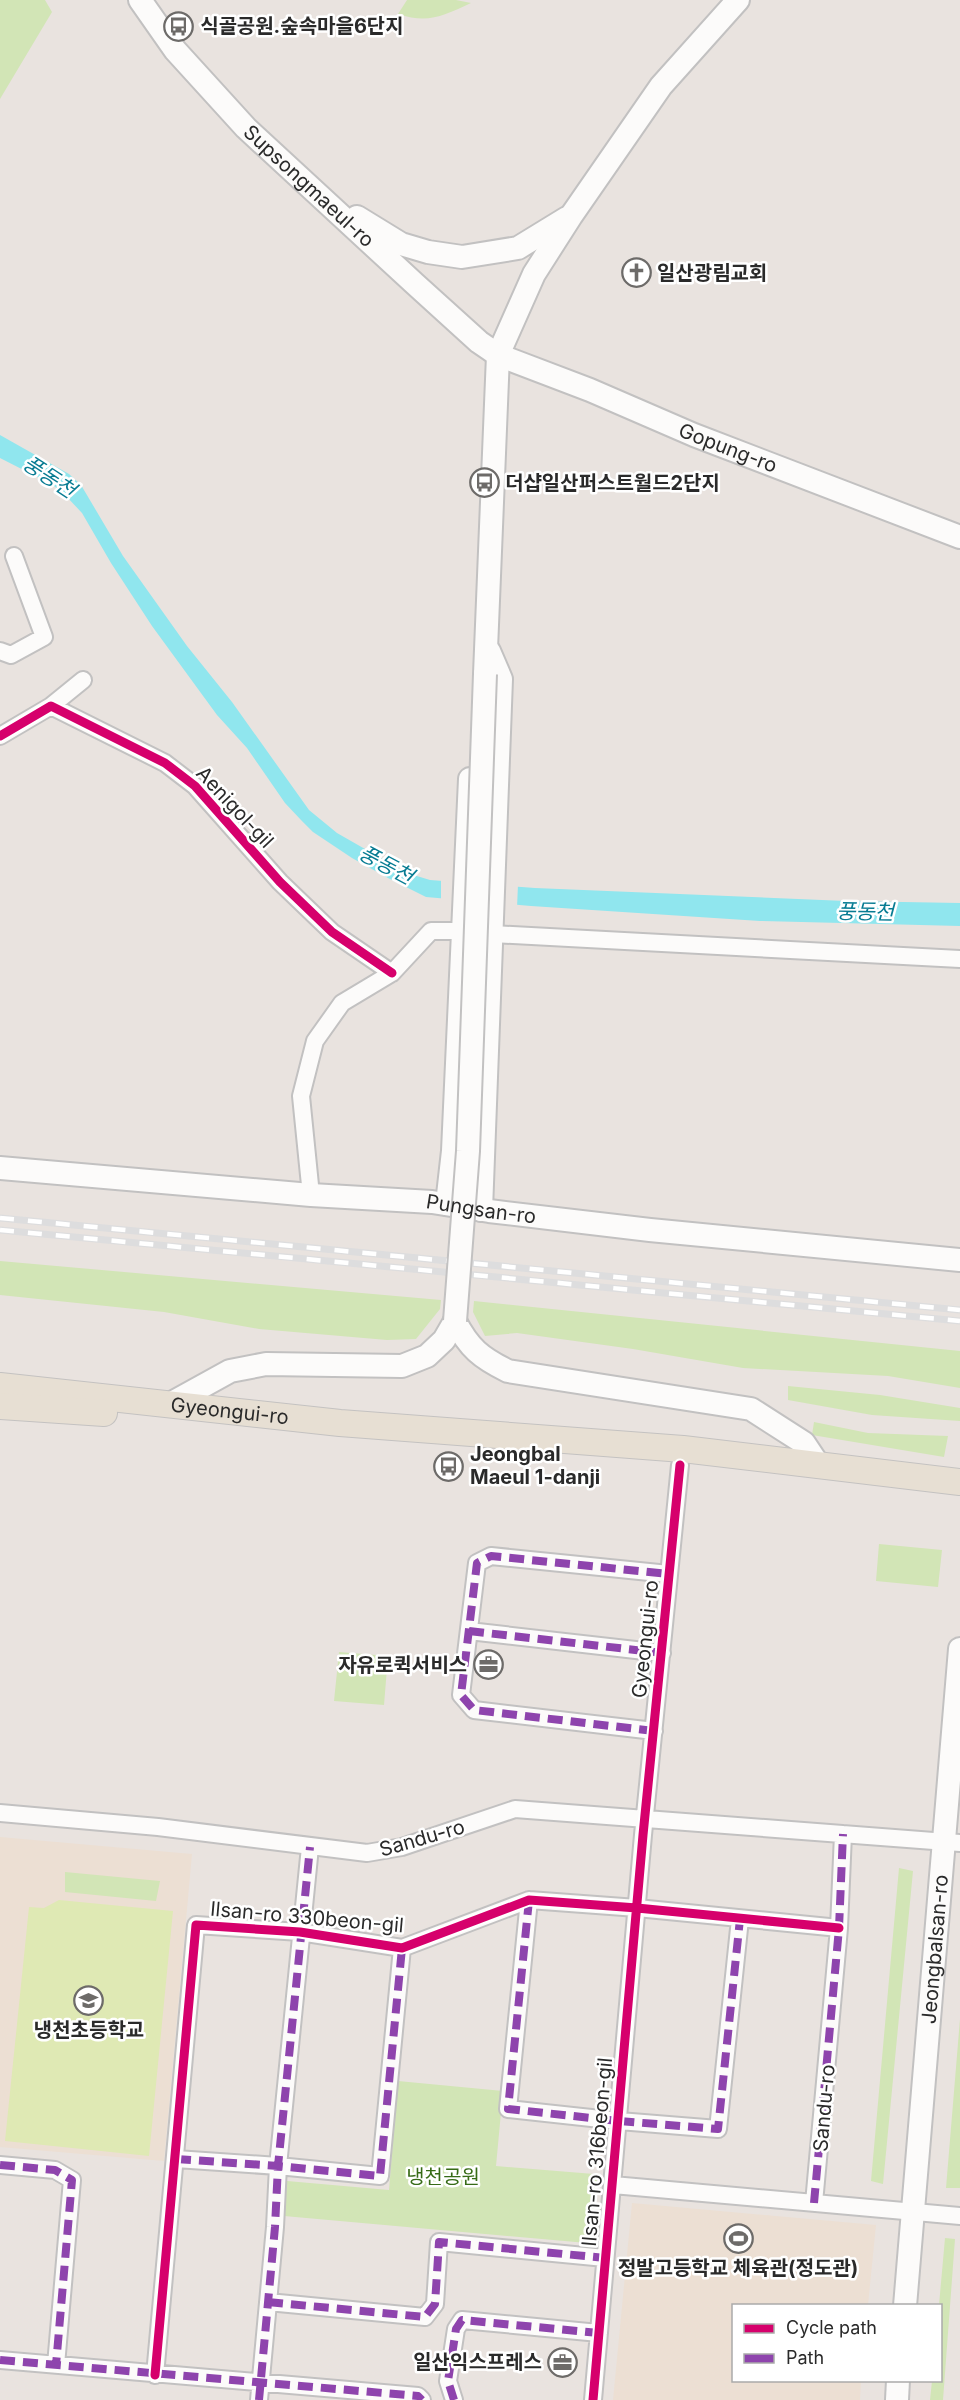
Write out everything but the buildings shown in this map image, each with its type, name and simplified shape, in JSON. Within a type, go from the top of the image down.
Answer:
[{"type":"main road","name":"Supsongmaeul-ro","points":[[140,0],[182,58],[246,128],[471,335],[498,355]]},
{"type":"main road","points":[[172,1403],[230,1371],[266,1364],[402,1366],[427,1356],[444,1340],[455,1321],[468,1151],[498,355],[534,274],[571,216],[661,86],[738,0]]},
{"type":"main road","points":[[309,187],[401,244],[428,252],[462,257],[518,248],[571,216]]},
{"type":"main road","name":"Gopung-ro","points":[[498,355],[590,390],[714,443],[960,537]]},
{"type":"main road","points":[[481,1210],[501,679],[486,641]]},
{"type":"main road","points":[[447,1204],[453,1151],[475,671],[486,641]]},
{"type":"main road","name":"Pungsan-ro","points":[[0,1168],[311,1195],[447,1204],[481,1210],[776,1243],[960,1260]]},
{"type":"main road","points":[[455,1321],[465,1340],[484,1359],[508,1371],[751,1409],[804,1443],[818,1464]]},
{"type":"main road","name":"Gyeongui-ro","points":[[0,1386],[340,1423],[682,1449],[960,1482]]},
{"type":"main road","name":"Gyeongui-ro","points":[[0,1406],[156,1417],[477,1450],[680,1465],[960,1498]]},
{"type":"main road","name":"Jeongbalsan-ro","points":[[905,2304],[952,1842],[960,1649]]},
{"type":"main road","points":[[897,2400],[898,2382]]},
{"type":"street","points":[[0,651],[11,656],[44,637],[14,556]]},
{"type":"street","points":[[0,735],[51,706],[83,680]]},
{"type":"street","name":"Aenigol-gil","points":[[51,706],[165,763],[195,786],[280,882],[332,932],[392,973]]},
{"type":"street","points":[[311,1195],[301,1096],[315,1041],[342,1003],[392,973],[431,931],[464,925]]},
{"type":"street","points":[[493,928],[960,959]]},
{"type":"street","name":"Gyeongui-ro","points":[[645,1818],[680,1465]]},
{"type":"street","name":"Gyeongui-ro","points":[[662,1653],[469,1630],[477,1563],[491,1556],[669,1574]]},
{"type":"street","points":[[469,1630],[461,1695],[474,1710],[654,1731]]},
{"type":"street","name":"Sandu-ro","points":[[0,1814],[158,1827],[367,1853],[402,1847],[515,1809],[952,1842]]},
{"type":"street","name":"Ilsan-ro 316beon-gil","points":[[593,2400],[645,1818]]},
{"type":"street","name":"Sandu-ro","points":[[814,2203],[839,1928],[843,1834]]},
{"type":"street","name":"Ilsan-ro 330beon-gil","points":[[259,2392],[278,2166],[310,1847]]},
{"type":"street","points":[[530,1900],[839,1928]]},
{"type":"street","name":"Ilsan-ro 316beon-gil","points":[[530,1900],[508,2109],[619,2121],[718,2129],[740,1919]]},
{"type":"street","name":"Ilsan-ro 330beon-gil","points":[[176,2159],[196,1925],[300,1932],[402,1948],[530,1900]]},
{"type":"street","name":"Ilsan-ro 330beon-gil","points":[[278,2166],[380,2176],[402,1948]]},
{"type":"street","points":[[155,2375],[176,2159],[278,2166]]},
{"type":"street","points":[[0,2164],[56,2170],[72,2180],[56,2365]]},
{"type":"street","points":[[613,2185],[960,2216]]},
{"type":"street","name":"Ilsan-ro 316beon-gil","points":[[268,2302],[425,2317],[435,2304],[439,2242],[605,2258]]},
{"type":"street","points":[[454,2400],[448,2381],[456,2329],[462,2320],[598,2333]]},
{"type":"street","points":[[0,2360],[155,2375],[259,2392],[420,2398]]},
{"type":"shaded area","name":"냉천초등학교","points":[[0,1837],[192,1854],[164,2161],[0,2147]]},
{"type":"shaded area","points":[[632,2203],[876,2225],[868,2304],[732,2304],[732,2382],[861,2382],[860,2400],[613,2400]]},
{"type":"green space","points":[[0,0],[45,0],[52,12],[0,99]]},
{"type":"green space","points":[[407,0],[456,0],[471,3],[444,15],[418,18],[398,14]]},
{"type":"green space","points":[[0,1261],[441,1300],[440,1309],[416,1339],[387,1340],[259,1329],[164,1312],[0,1295]]},
{"type":"green space","points":[[474,1301],[960,1351],[960,1388],[888,1376],[743,1368],[633,1349],[517,1333],[485,1336],[473,1312]]},
{"type":"green space","points":[[788,1386],[880,1395],[960,1408],[960,1421],[872,1415],[788,1400]]},
{"type":"green space","points":[[814,1422],[868,1433],[948,1436],[944,1457],[812,1435]]},
{"type":"green space","points":[[879,1544],[942,1550],[938,1587],[876,1581]]},
{"type":"green space","points":[[339,1652],[388,1656],[384,1705],[334,1701]]},
{"type":"green space","points":[[899,1868],[913,1871],[883,2184],[871,2181]]},
{"type":"green space","points":[[65,1872],[160,1881],[156,1901],[65,1892]]},
{"type":"green space","name":"냉천초등학교","points":[[59,1900],[173,1911],[149,2156],[5,2141],[29,1907],[44,1908]]},
{"type":"green space","points":[[960,2019],[960,2188],[946,2188]]},
{"type":"green space","name":"냉천공원","points":[[398,2081],[503,2091],[496,2166],[594,2174],[597,2178],[591,2240],[587,2243],[284,2216],[280,2212],[283,2184],[287,2181],[389,2190]]},
{"type":"green space","points":[[945,2238],[955,2239],[943,2400],[930,2400],[932,2382],[942,2382],[942,2304],[939,2304]]},
{"type":"water","name":"풍동천","points":[[0,435],[69,474],[81,485],[123,556],[309,810],[337,833],[407,873],[430,880],[535,888],[846,901],[960,903],[960,926],[760,921],[531,906],[426,897],[388,878],[313,832],[285,803],[247,748],[217,715],[152,626],[82,513],[53,485],[0,458]]},
{"type":"pier","points":[[441,878],[518,884],[517,908],[441,901]]},
{"type":"railway","points":[[0,1218],[960,1310]]},
{"type":"railway","points":[[0,1230],[960,1321]]},
{"type":"marked path","points":[[654,1731],[474,1710],[461,1695],[477,1563],[491,1556],[669,1574]]},
{"type":"marked path","points":[[469,1631],[662,1653]]},
{"type":"marked path","points":[[814,2203],[839,1928],[843,1834]]},
{"type":"marked path","points":[[259,2400],[275,2227],[278,2166],[310,1847]]},
{"type":"marked path","points":[[529,1900],[508,2109],[619,2121],[718,2129],[740,1919]]},
{"type":"marked path","points":[[176,2159],[380,2176],[402,1948]]},
{"type":"marked path","points":[[0,2165],[55,2170],[72,2180],[56,2365]]},
{"type":"marked path","points":[[268,2302],[425,2317],[435,2304],[439,2242],[605,2258]]},
{"type":"marked path","points":[[454,2400],[448,2381],[456,2329],[462,2320],[599,2333]]},
{"type":"marked path","points":[[0,2360],[418,2396],[422,2400]]},
{"type":"cycle path","points":[[0,736],[51,706],[165,763],[195,786],[280,882],[332,932],[392,973]]},
{"type":"cycle path","points":[[593,2400],[643,1835],[680,1465]]},
{"type":"cycle path","points":[[155,2375],[196,1925],[300,1932],[402,1948],[529,1900],[839,1928]]},
{"type":"place","name":"식골공원.숲속마을6단지","points":[[179,26]]},
{"type":"place","name":"일산광림교회","points":[[636,273]]},
{"type":"place","name":"더샵일산퍼스트월드2단지","points":[[484,483]]},
{"type":"place","name":"Jeongbal Maeul 1-danji","points":[[449,1466]]},
{"type":"place","name":"자유로퀵서비스","points":[[488,1665]]},
{"type":"place","name":"냉천초등학교","points":[[89,2000]]},
{"type":"place","name":"정발고등학교 체육관(정도관)","points":[[738,2238]]},
{"type":"place","name":"일산익스프레스","points":[[563,2362]]}]
